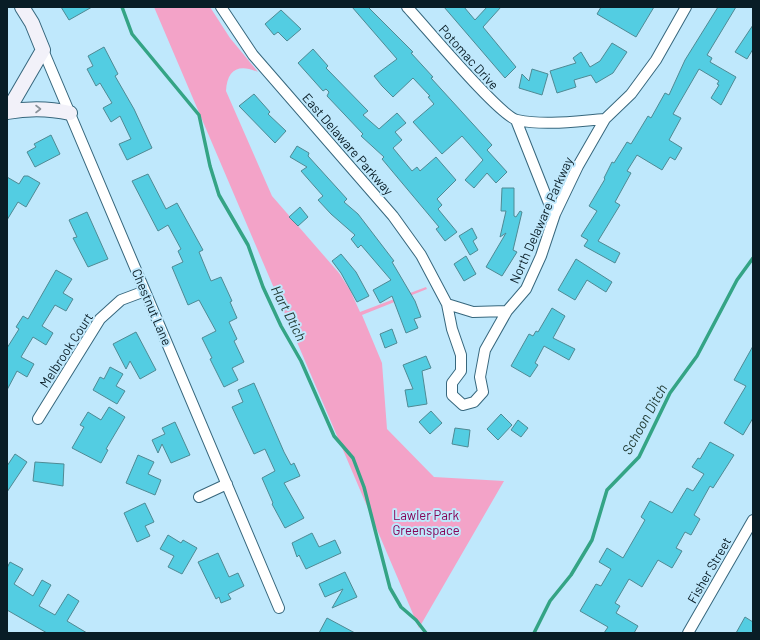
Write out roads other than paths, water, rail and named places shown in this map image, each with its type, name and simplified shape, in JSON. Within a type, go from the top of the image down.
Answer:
[{"type":"street","name":"Chestnut Lane","points":[[22,7],[32,23],[279,608]]},
{"type":"street","name":"East Delaware Parkway","points":[[222,7],[253,56],[393,216],[421,255],[447,304],[452,329],[461,355],[461,371],[452,383],[452,395],[463,405],[474,402],[483,392]]},
{"type":"street","name":"Potomac Drive","points":[[407,7],[497,107],[516,120]]},
{"type":"street","name":"North Delaware Parkway","points":[[483,392],[480,377],[485,350],[507,311],[526,289],[541,256],[554,216],[578,166],[605,119],[635,89],[656,60],[686,7]]},
{"type":"street","points":[[7,112],[43,50]]},
{"type":"street","points":[[7,112],[51,108],[70,113]]},
{"type":"street","points":[[554,216],[516,120],[567,122],[605,119]]},
{"type":"street","name":"Melbrook Court","points":[[38,419],[100,319],[121,300],[145,291]]},
{"type":"street","points":[[447,304],[473,312],[507,311]]},
{"type":"street","points":[[199,497],[227,484]]},
{"type":"street","name":"Fisher Street","points":[[688,633],[753,520]]},
{"type":"waterway","name":"Hart Dtich","points":[[122,7],[132,34],[199,115],[210,166],[219,195],[248,245],[263,287],[281,326],[301,361],[334,436],[353,458],[364,487],[390,588],[401,607],[416,620],[426,633]]},
{"type":"waterway","name":"Schoon Ditch","points":[[534,633],[550,601],[571,575],[592,540],[607,490],[639,457],[670,393],[697,356],[737,280],[753,258]]},
{"type":"park label","name":"Lawler Park Greenspace","points":[[426,522]]}]
